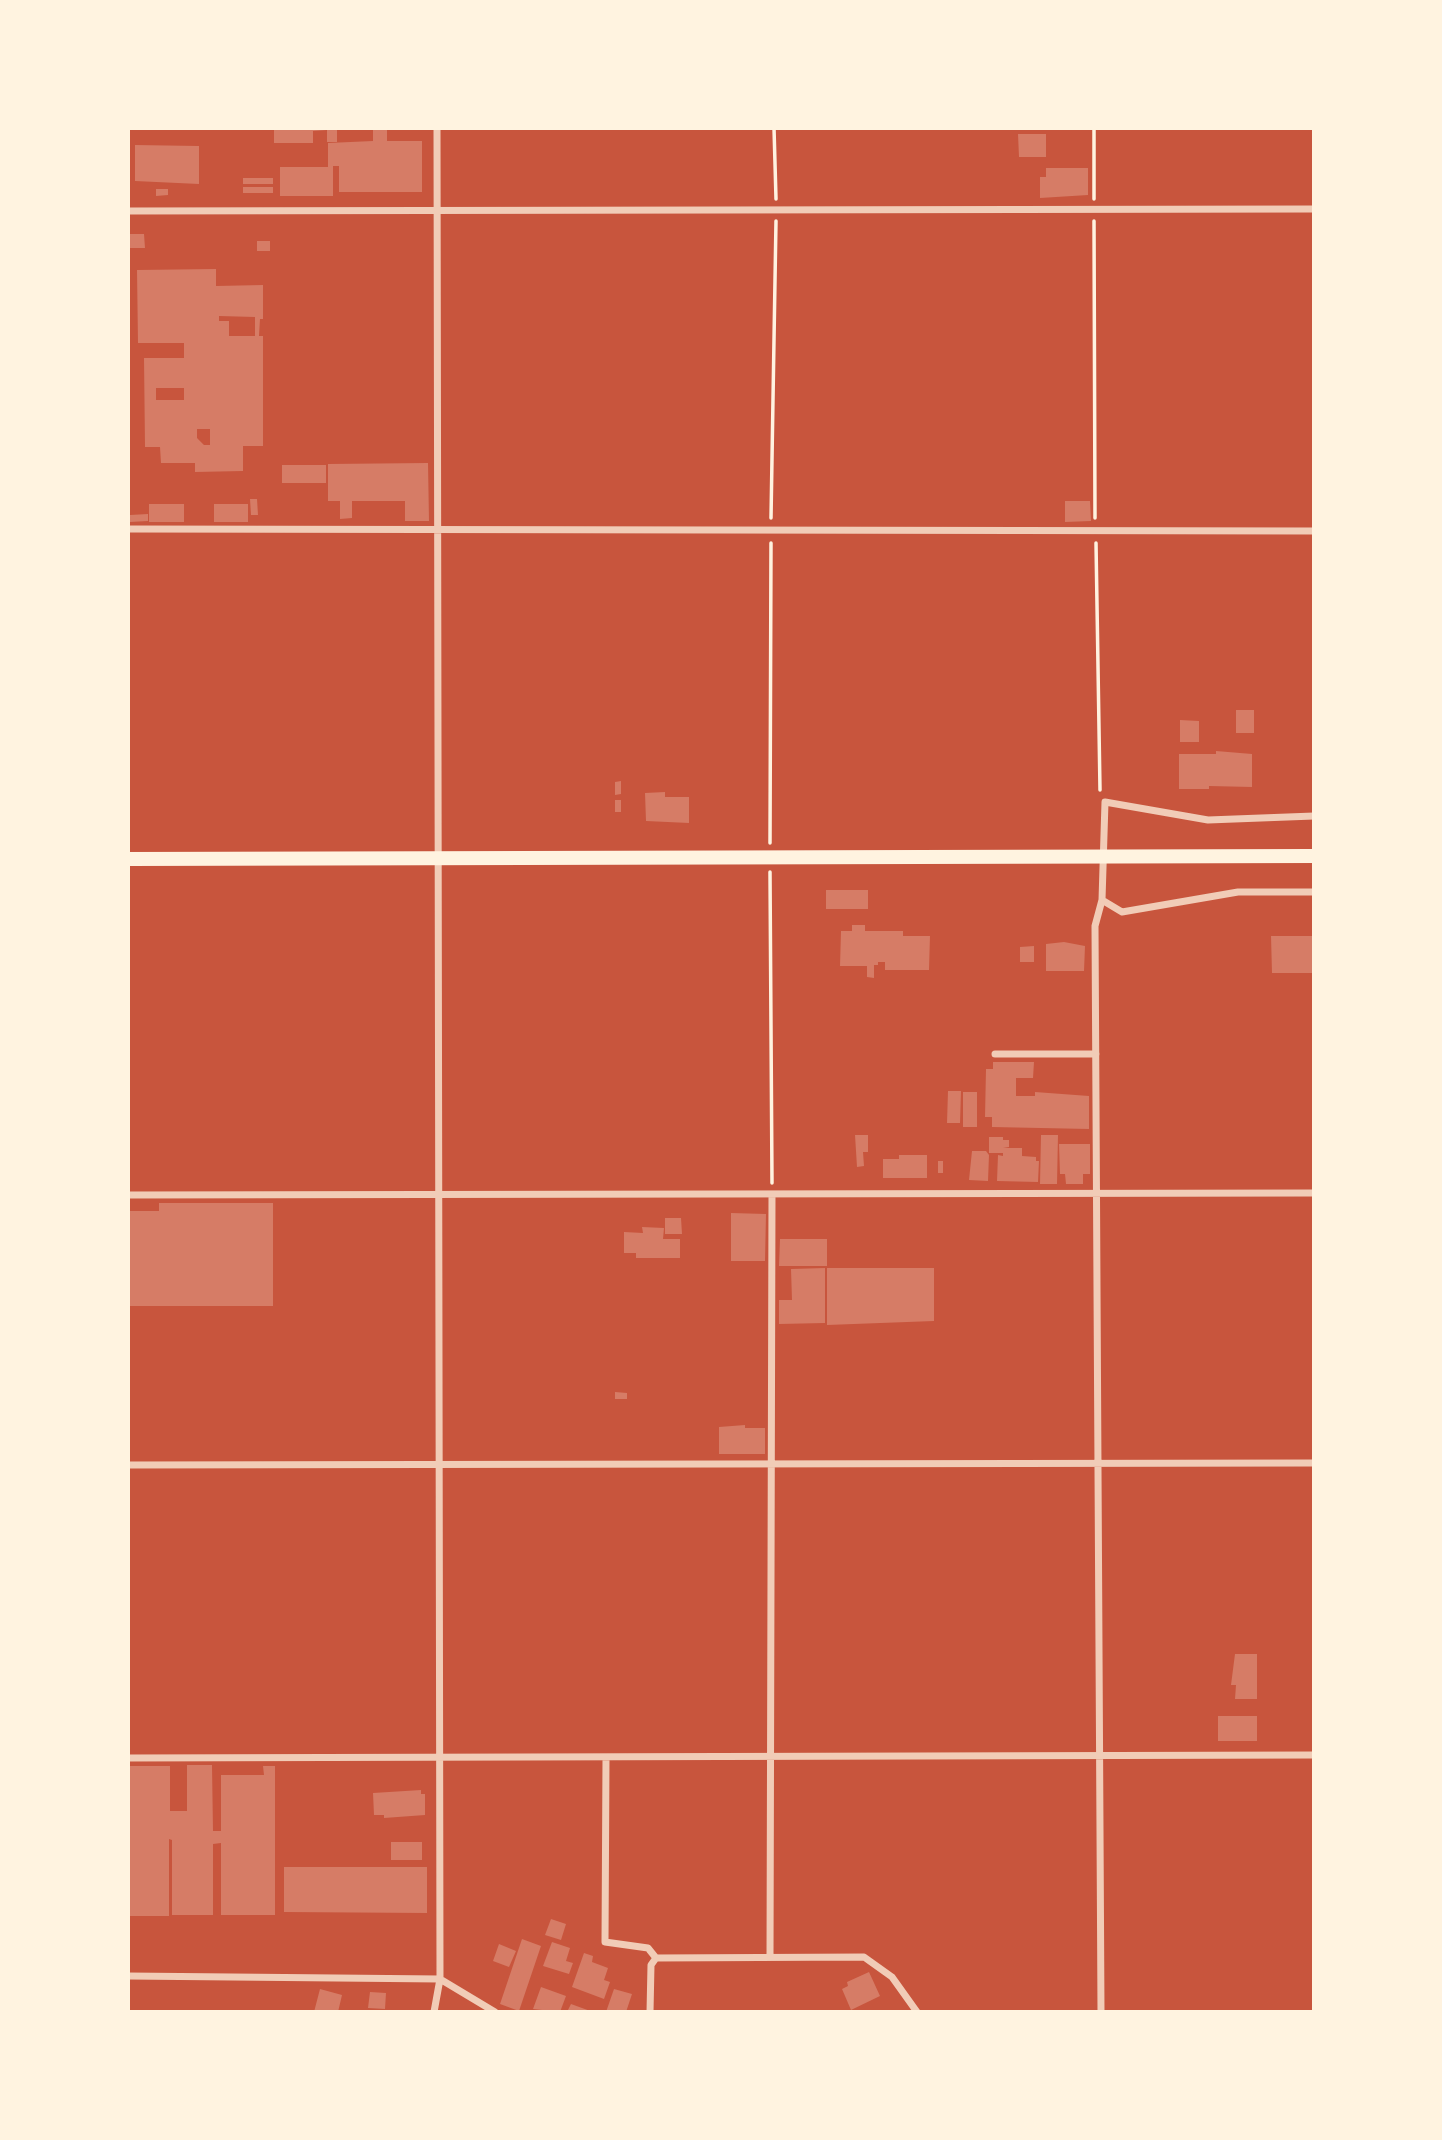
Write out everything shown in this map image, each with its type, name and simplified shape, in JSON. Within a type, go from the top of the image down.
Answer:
[{"type":"main road","points":[[128,859],[1245,854],[1314,856]]},
{"type":"street","points":[[434,2012],[440,1979],[437,128]]},
{"type":"street","points":[[128,211],[1314,209]]},
{"type":"street","points":[[128,529],[1314,531]]},
{"type":"street","points":[[1101,2012],[1095,926],[1102,900],[1105,802],[1208,820],[1314,816]]},
{"type":"street","points":[[1102,900],[1122,912],[1238,892],[1314,892]]},
{"type":"street","points":[[995,1054],[1096,1054]]},
{"type":"street","points":[[128,1195],[1314,1193]]},
{"type":"street","points":[[770,1957],[772,1195]]},
{"type":"street","points":[[128,1465],[1314,1463]]},
{"type":"street","points":[[128,1758],[1314,1755]]},
{"type":"street","points":[[606,1758],[606,1942],[648,1948],[656,1958]]},
{"type":"street","points":[[656,1958],[864,1957],[892,1977],[917,2012]]},
{"type":"street","points":[[650,2012],[651,1965],[656,1958]]},
{"type":"street","points":[[128,1976],[440,1979],[495,2012]]},
{"type":"path","points":[[772,1195],[769,857],[776,209],[774,128]]},
{"type":"path","points":[[1094,128],[1098,788],[1105,802]]},
{"type":"building","points":[[274,128],[337,128],[337,142],[327,142],[327,130],[313,131],[313,143],[274,143]]},
{"type":"building","points":[[373,128],[387,128],[387,141],[422,141],[422,192],[339,192],[339,166],[333,166],[333,196],[280,196],[280,167],[328,167],[328,143],[373,141]]},
{"type":"building","points":[[1018,134],[1046,134],[1046,157],[1019,157]]},
{"type":"building","points":[[135,145],[199,146],[199,184],[135,181]]},
{"type":"building","points":[[1046,168],[1088,168],[1088,195],[1040,198],[1040,177],[1046,177]]},
{"type":"building","points":[[243,178],[273,178],[273,184],[243,184]]},
{"type":"building","points":[[243,187],[273,187],[273,193],[243,193]]},
{"type":"building","points":[[156,189],[168,189],[168,195],[156,196]]},
{"type":"building","points":[[129,234],[144,234],[145,248],[129,248]]},
{"type":"building","points":[[257,241],[270,241],[270,251],[257,251]]},
{"type":"building","points":[[216,269],[216,286],[263,285],[263,319],[260,319],[259,336],[263,336],[263,446],[243,446],[243,471],[195,472],[195,463],[161,463],[160,447],[145,447],[144,358],[184,358],[184,343],[138,343],[137,270]],"holes":[[[219,316],[255,317],[255,336],[229,336],[229,321],[219,321]],[[156,388],[184,388],[184,400],[156,400]],[[197,429],[210,429],[210,445],[204,445],[197,438]]]},
{"type":"building","points":[[428,463],[429,521],[405,521],[405,501],[352,501],[352,518],[340,519],[340,501],[328,501],[328,464]]},
{"type":"building","points":[[282,465],[326,465],[326,483],[282,483]]},
{"type":"building","points":[[250,499],[257,499],[258,515],[251,515]]},
{"type":"building","points":[[1065,501],[1090,501],[1091,521],[1065,522]]},
{"type":"building","points":[[149,504],[184,504],[184,522],[149,522]]},
{"type":"building","points":[[214,504],[248,504],[248,522],[214,522]]},
{"type":"building","points":[[148,514],[148,521],[130,522],[130,515]]},
{"type":"building","points":[[1236,710],[1254,710],[1254,733],[1236,733]]},
{"type":"building","points":[[1180,720],[1199,721],[1199,742],[1180,742]]},
{"type":"building","points":[[1216,751],[1252,754],[1252,787],[1209,786],[1209,789],[1179,789],[1179,754],[1216,754]]},
{"type":"building","points":[[621,781],[621,794],[615,795],[615,782]]},
{"type":"building","points":[[665,792],[665,797],[689,797],[689,823],[646,821],[645,793]]},
{"type":"building","points":[[615,800],[621,800],[621,812],[615,812]]},
{"type":"building","points":[[826,890],[868,890],[868,909],[826,909]]},
{"type":"building","points":[[852,925],[865,925],[865,931],[903,931],[903,936],[930,936],[929,970],[885,970],[885,962],[878,962],[878,965],[874,965],[874,978],[867,977],[867,966],[840,966],[841,931],[852,931]]},
{"type":"building","points":[[1271,936],[1314,936],[1314,973],[1272,973]]},
{"type":"building","points":[[1064,942],[1085,946],[1084,971],[1046,971],[1046,944]]},
{"type":"building","points":[[1034,946],[1034,962],[1020,962],[1020,947]]},
{"type":"building","points":[[993,1062],[1034,1062],[1033,1078],[1016,1078],[1016,1096],[1035,1096],[1035,1092],[1089,1096],[1089,1129],[992,1127],[992,1117],[985,1117],[986,1069],[993,1069]]},
{"type":"building","points":[[948,1091],[961,1091],[960,1123],[947,1123]]},
{"type":"building","points":[[963,1092],[977,1092],[977,1127],[963,1127]]},
{"type":"building","points":[[855,1135],[868,1135],[868,1152],[863,1152],[864,1166],[857,1167]]},
{"type":"building","points":[[1041,1135],[1058,1135],[1057,1184],[1040,1184]]},
{"type":"building","points":[[989,1137],[1003,1137],[1003,1140],[1009,1140],[1009,1147],[1003,1148],[1022,1148],[1022,1156],[1036,1157],[1036,1161],[1039,1161],[1038,1182],[997,1181],[998,1155],[1003,1156],[1003,1153],[989,1153]]},
{"type":"building","points":[[1059,1144],[1090,1144],[1090,1174],[1083,1174],[1083,1184],[1066,1184],[1065,1174],[1060,1174]]},
{"type":"building","points":[[972,1151],[986,1151],[989,1155],[988,1181],[969,1180]]},
{"type":"building","points":[[899,1155],[927,1155],[927,1178],[883,1178],[883,1159],[899,1159]]},
{"type":"building","points":[[938,1161],[943,1161],[943,1173],[938,1173]]},
{"type":"building","points":[[159,1203],[273,1203],[273,1306],[128,1306],[128,1211],[159,1211]]},
{"type":"building","points":[[731,1213],[766,1214],[765,1261],[731,1261]]},
{"type":"building","points":[[665,1218],[681,1218],[682,1234],[665,1234]]},
{"type":"building","points":[[642,1227],[664,1228],[663,1239],[680,1239],[680,1258],[636,1258],[636,1253],[624,1253],[624,1232],[643,1233]]},
{"type":"building","points":[[780,1239],[827,1239],[827,1266],[779,1266]]},
{"type":"building","points":[[825,1268],[825,1323],[779,1324],[779,1300],[792,1300],[791,1269]]},
{"type":"building","points":[[827,1268],[934,1268],[934,1321],[827,1325]]},
{"type":"building","points":[[615,1392],[627,1393],[627,1399],[615,1399]]},
{"type":"building","points":[[745,1425],[745,1428],[765,1428],[765,1454],[719,1454],[719,1427]]},
{"type":"building","points":[[1235,1654],[1257,1654],[1257,1699],[1235,1699],[1236,1685],[1231,1685]]},
{"type":"building","points":[[1218,1716],[1257,1716],[1257,1741],[1218,1741]]},
{"type":"building","points":[[187,1765],[212,1765],[213,1831],[221,1831],[221,1775],[264,1775],[263,1766],[275,1766],[275,1915],[221,1915],[221,1843],[213,1844],[213,1915],[172,1915],[172,1840],[169,1839],[169,1916],[128,1916],[128,1766],[170,1766],[170,1811],[187,1811]]},
{"type":"building","points":[[421,1790],[421,1794],[425,1794],[425,1815],[384,1818],[384,1815],[374,1815],[373,1793]]},
{"type":"building","points":[[391,1842],[422,1842],[422,1860],[391,1860]]},
{"type":"building","points":[[284,1867],[427,1867],[427,1913],[284,1912]]},
{"type":"building","points":[[551,1919],[566,1924],[561,1940],[545,1935]]},
{"type":"building","points":[[522,1939],[541,1946],[519,2011],[500,2004]]},
{"type":"building","points":[[552,1942],[570,1948],[566,1961],[573,1963],[569,1974],[543,1966]]},
{"type":"building","points":[[499,1944],[516,1951],[509,1967],[493,1961]]},
{"type":"building","points":[[584,1953],[593,1956],[592,1962],[608,1968],[604,1980],[610,1982],[604,1999],[572,1987]]},
{"type":"building","points":[[869,1972],[880,1996],[851,2010],[842,1989],[848,1986],[847,1982]]},
{"type":"building","points":[[541,1987],[566,1996],[560,2012],[533,2009]]},
{"type":"building","points":[[320,1989],[342,1995],[338,2012],[314,2012]]},
{"type":"building","points":[[614,1989],[632,1994],[626,2012],[606,2012]]},
{"type":"building","points":[[370,1992],[386,1993],[385,2009],[368,2008]]},
{"type":"building","points":[[571,2004],[593,2012],[567,2012]]}]
